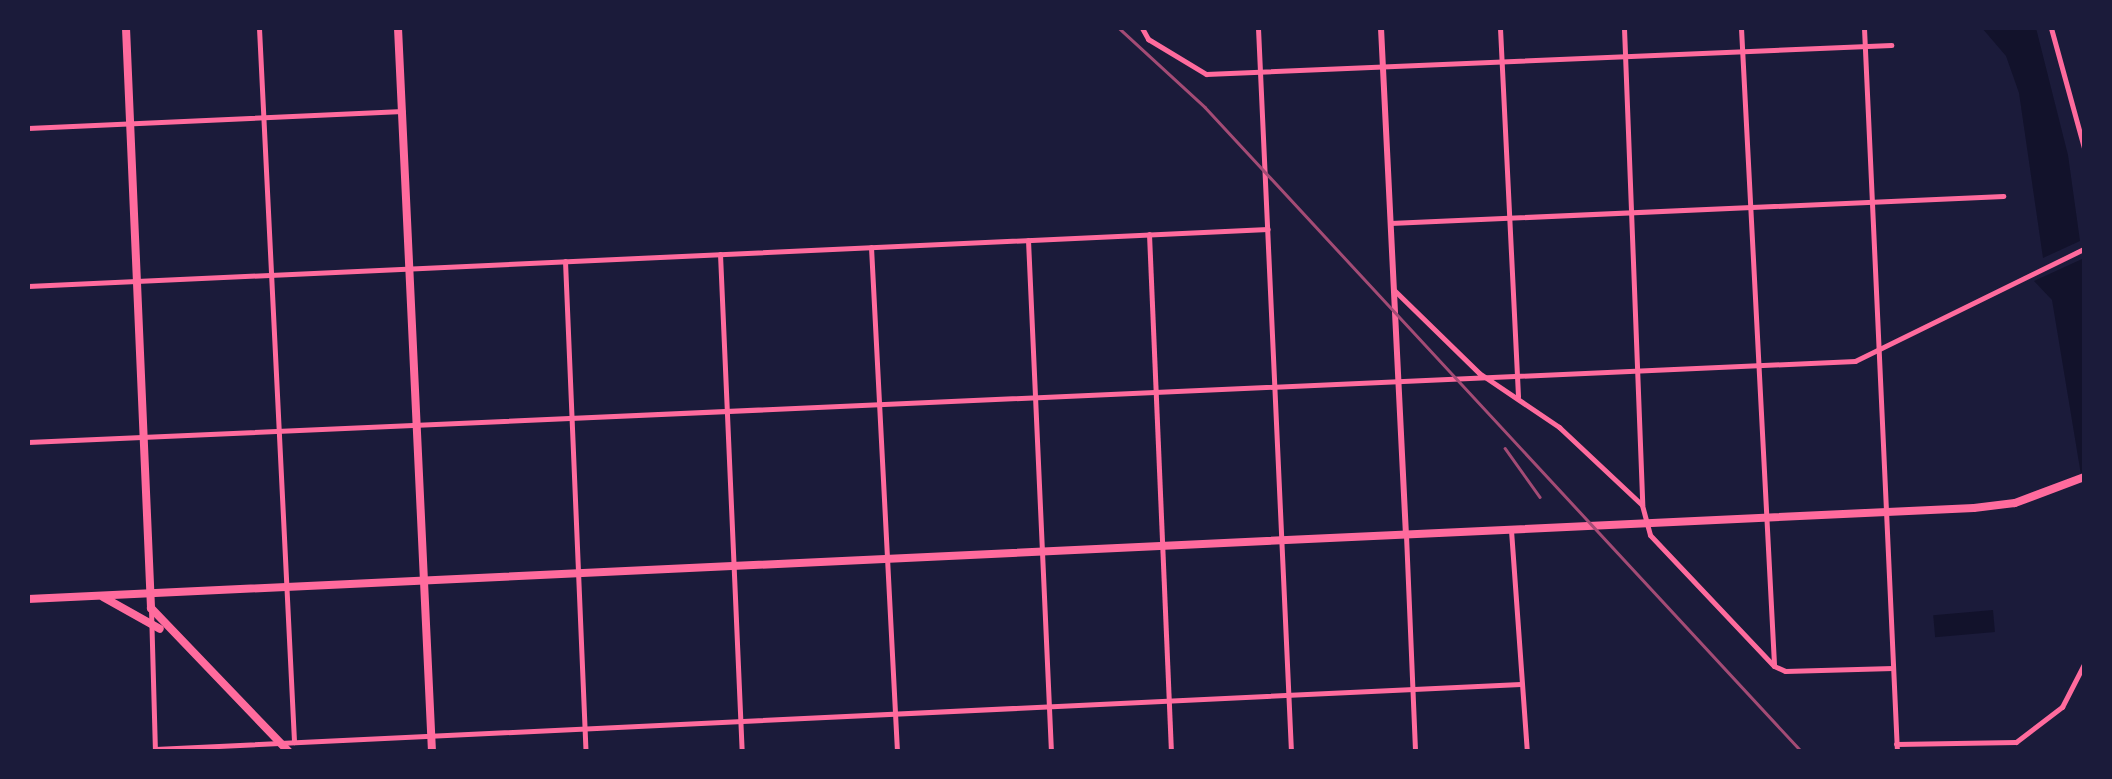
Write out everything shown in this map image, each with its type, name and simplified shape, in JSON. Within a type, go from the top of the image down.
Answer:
[{"type":"main road","points":[[126,28],[150,608],[170,634],[281,743],[292,747]]},
{"type":"main road","points":[[398,28],[432,752]]},
{"type":"main road","points":[[28,599],[1989,507],[2084,477]]},
{"type":"main road","points":[[99,595],[170,634]]},
{"type":"street","points":[[259,28],[288,586],[292,747],[431,736],[1520,684]]},
{"type":"street","points":[[1258,28],[1291,752]]},
{"type":"street","points":[[1381,28],[1415,752]]},
{"type":"street","points":[[1500,28],[1518,397]]},
{"type":"street","points":[[1624,28],[1645,523],[1741,637],[1774,666],[1805,672],[1893,668]]},
{"type":"street","points":[[1742,28],[1774,666]]},
{"type":"street","points":[[1864,28],[1897,748],[2006,742],[2025,737],[2062,708],[2084,664]]},
{"type":"street","points":[[2051,28],[2084,148]]},
{"type":"street","points":[[1142,29],[1194,70],[1261,74],[1891,45]]},
{"type":"street","points":[[28,128],[403,111]]},
{"type":"street","points":[[1390,224],[2004,196]]},
{"type":"street","points":[[28,286],[1268,229]]},
{"type":"street","points":[[1149,234],[1170,752]]},
{"type":"street","points":[[1028,240],[1052,752]]},
{"type":"street","points":[[871,247],[897,752]]},
{"type":"street","points":[[28,442],[417,422],[727,414],[1036,400],[1517,371],[1756,366],[1877,354],[2083,249]]},
{"type":"street","points":[[720,254],[742,752]]},
{"type":"street","points":[[565,262],[586,752]]},
{"type":"street","points":[[1394,290],[1479,373],[1518,397],[1642,505]]},
{"type":"street","points":[[1512,530],[1527,752]]},
{"type":"street","points":[[150,608],[155,749],[281,743]]},
{"type":"street","points":[[2006,742],[2006,752]]},
{"type":"shaded area","points":[[1982,28],[2036,28],[2068,155],[2080,241],[2043,258],[2019,93],[2006,56]]},
{"type":"shaded area","points":[[2082,259],[2084,493],[2052,300],[2034,281]]},
{"type":"shaded area","points":[[1993,610],[1995,632],[1935,637],[1933,615]]},
{"type":"railway","points":[[1119,28],[1205,107],[1802,752]]},
{"type":"railway","points":[[1505,448],[1540,497]]}]
